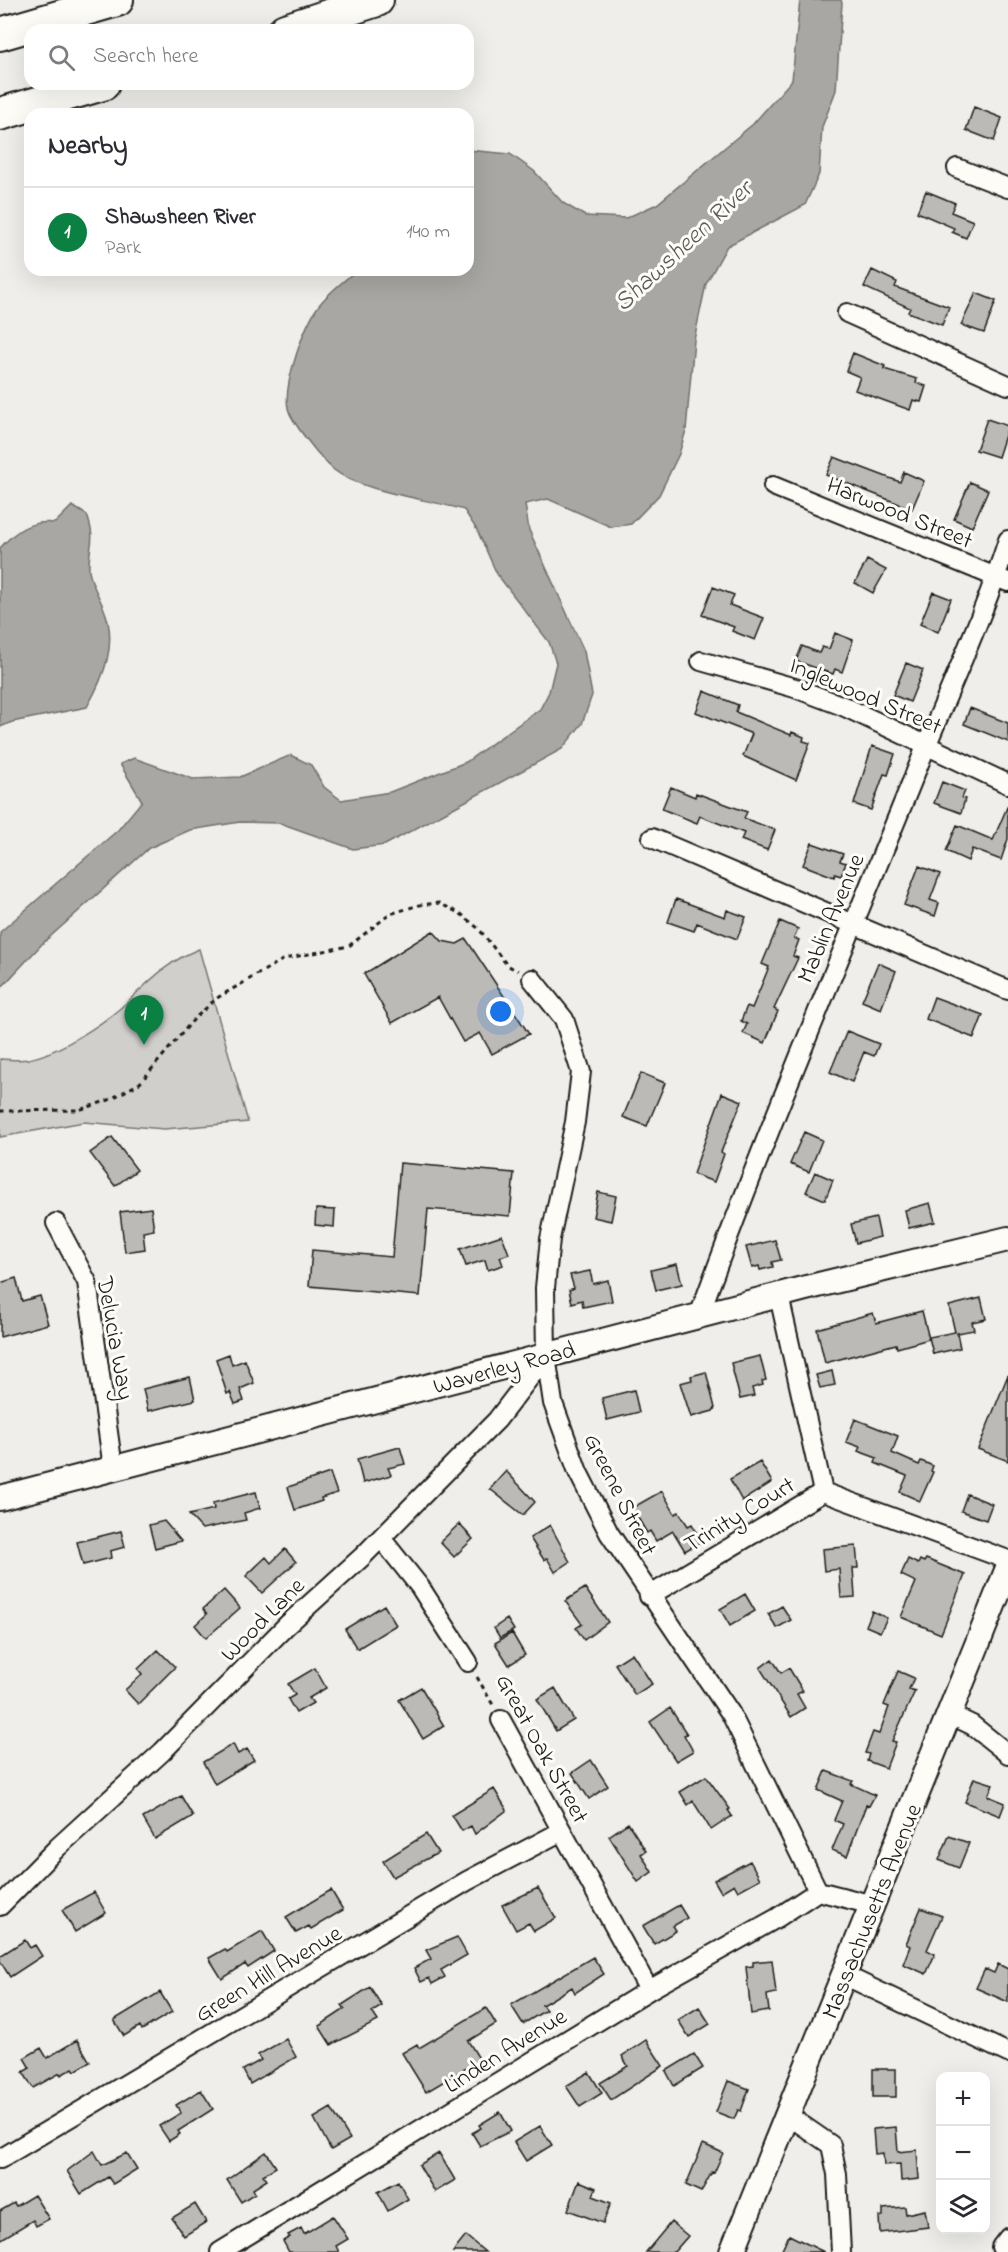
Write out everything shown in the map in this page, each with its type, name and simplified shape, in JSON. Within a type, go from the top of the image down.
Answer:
[{"type":"highway","points":[[34,24],[117,0]]},
{"type":"highway","points":[[303,24],[377,0]]},
{"type":"highway","points":[[0,34],[24,27]]},
{"type":"highway","points":[[0,114],[82,90]]},
{"type":"main road","name":"Waverley Road","points":[[0,1498],[1008,1239]]},
{"type":"main road","name":"Massachusetts Avenue","points":[[732,2252],[846,1976],[1008,1568]]},
{"type":"street","points":[[957,168],[1008,188]]},
{"type":"street","points":[[847,313],[1008,385]]},
{"type":"street","name":"Harwood Street","points":[[773,486],[1002,580]]},
{"type":"street","name":"Mablin Avenue","points":[[699,1317],[782,1096],[855,924],[926,746],[1002,580],[1008,540]]},
{"type":"street","name":"Inglewood Street","points":[[701,661],[801,690],[1008,784]]},
{"type":"street","points":[[652,838],[1008,990]]},
{"type":"street","name":"Greene Street","points":[[532,980],[564,1019],[581,1072],[575,1122],[550,1239],[545,1294],[546,1356],[553,1403],[578,1472],[614,1541],[649,1596],[731,1714],[818,1891]]},
{"type":"street","name":"Delucia Way","points":[[56,1223],[87,1282],[113,1468]]},
{"type":"street","name":"Trinity Court","points":[[779,1296],[823,1492]]},
{"type":"street","name":"Wood Lane","points":[[0,1906],[58,1847],[162,1752],[287,1625],[381,1538],[497,1420],[546,1356]]},
{"type":"street","name":"Trinity Court","points":[[823,1492],[1008,1560]]},
{"type":"street","name":"Trinity Court","points":[[649,1596],[823,1492]]},
{"type":"street","name":"Great Oak Street","points":[[381,1538],[425,1595],[468,1662]]},
{"type":"street","points":[[951,1715],[972,1725],[1008,1754]]},
{"type":"street","name":"Great Oak Street","points":[[501,1720],[649,1990]]},
{"type":"street","name":"Green Hill Avenue","points":[[0,2159],[466,1881],[562,1831]]},
{"type":"street","points":[[818,1891],[873,1905]]},
{"type":"street","name":"Linden Avenue","points":[[220,2252],[649,1990],[777,1918],[818,1891]]},
{"type":"street","points":[[846,1976],[1008,2053]]},
{"type":"street","points":[[789,2116],[831,2145],[837,2174],[841,2252]]},
{"type":"path","points":[[0,1111],[79,1110],[109,1100],[140,1083],[194,1019],[217,998],[284,958],[349,946],[390,914],[419,905],[439,903],[462,914],[486,936],[507,965],[532,980]]},
{"type":"path","name":"Great Oak Street","points":[[468,1662],[501,1720]]},
{"type":"shaded area","points":[[199,949],[248,1122],[164,1129],[84,1122],[0,1137],[0,1059],[28,1059],[66,1045],[116,1012],[167,966]]},
{"type":"water","name":"Shawsheen River","points":[[800,0],[841,0],[836,90],[822,127],[819,174],[805,205],[727,246],[706,284],[694,340],[686,430],[679,454],[659,495],[631,524],[611,527],[548,499],[525,504],[529,530],[584,651],[592,695],[582,724],[562,749],[385,845],[353,849],[280,823],[240,822],[190,830],[149,848],[42,944],[0,989],[0,932],[118,830],[142,801],[120,764],[134,758],[193,779],[240,777],[291,755],[311,765],[324,787],[341,800],[390,792],[466,762],[540,709],[549,692],[556,663],[549,642],[497,574],[477,530],[464,510],[396,494],[346,478],[322,458],[295,422],[288,408],[287,398],[301,342],[321,303],[349,276],[474,276],[474,151],[510,154],[534,171],[563,203],[585,216],[626,218],[657,204],[753,124],[792,80]]},
{"type":"water","points":[[72,506],[87,515],[90,524],[89,570],[104,609],[110,634],[104,672],[87,707],[12,722],[0,727],[0,548],[24,528],[39,523],[55,523]]},
{"type":"building","points":[[974,107],[1002,118],[994,141],[966,130]]},
{"type":"building","points":[[926,191],[955,203],[951,212],[973,221],[966,238],[952,232],[954,228],[917,212]]},
{"type":"building","points":[[872,270],[897,282],[895,287],[949,307],[942,325],[908,312],[910,308],[864,287]]},
{"type":"building","points":[[976,293],[996,301],[984,333],[961,325]]},
{"type":"building","points":[[853,353],[885,366],[884,369],[917,379],[916,383],[926,386],[921,402],[913,400],[910,410],[855,390],[860,377],[846,371]]},
{"type":"building","points":[[987,419],[1008,426],[998,457],[976,450]]},
{"type":"building","points":[[834,457],[900,482],[904,472],[924,481],[912,509],[826,475]]},
{"type":"building","points":[[970,482],[988,490],[972,527],[954,519]]},
{"type":"building","points":[[867,560],[886,570],[873,593],[855,583]]},
{"type":"building","points":[[713,587],[734,595],[730,605],[764,618],[755,640],[732,631],[734,627],[702,615]]},
{"type":"building","points":[[933,592],[951,599],[938,632],[920,624]]},
{"type":"building","points":[[835,633],[853,640],[842,672],[835,669],[833,674],[796,661],[802,646],[819,653],[822,647],[829,649]]},
{"type":"building","points":[[906,663],[923,670],[910,702],[893,695]]},
{"type":"building","points":[[704,691],[738,705],[736,712],[791,735],[792,732],[804,737],[803,741],[810,743],[796,780],[743,756],[752,734],[696,712]]},
{"type":"building","points":[[970,708],[1008,723],[1008,742],[964,724]]},
{"type":"building","points":[[872,746],[895,754],[888,775],[884,774],[871,810],[854,804]]},
{"type":"building","points":[[942,782],[965,791],[961,813],[934,803]]},
{"type":"building","points":[[671,787],[695,797],[696,793],[747,812],[744,818],[775,830],[767,850],[741,840],[744,833],[700,816],[697,823],[662,809]]},
{"type":"building","points":[[1008,805],[1008,839],[1001,860],[972,849],[968,861],[946,851],[957,825],[993,840]]},
{"type":"building","points":[[812,843],[843,854],[840,861],[846,863],[841,876],[835,874],[834,877],[803,865]]},
{"type":"building","points":[[919,866],[940,874],[930,900],[939,903],[935,916],[904,905]]},
{"type":"building","points":[[676,899],[725,917],[727,910],[746,917],[737,939],[697,923],[694,931],[668,922]]},
{"type":"building","points":[[780,921],[798,929],[794,938],[799,940],[793,956],[798,958],[774,1009],[778,1011],[765,1043],[743,1033],[747,1024],[741,1021],[747,1006],[752,1008],[769,967],[762,964]]},
{"type":"building","points":[[433,931],[442,941],[457,944],[466,939],[529,1034],[492,1054],[480,1033],[463,1042],[438,997],[392,1023],[364,974]]},
{"type":"building","points":[[878,963],[896,971],[881,1009],[862,1001]]},
{"type":"building","points":[[934,997],[983,1015],[974,1038],[926,1019]]},
{"type":"building","points":[[847,1031],[879,1044],[874,1056],[864,1052],[852,1082],[830,1072]]},
{"type":"building","points":[[641,1073],[665,1083],[647,1126],[623,1117]]},
{"type":"building","points":[[722,1093],[742,1101],[721,1152],[724,1154],[714,1182],[693,1174]]},
{"type":"building","points":[[804,1132],[822,1140],[809,1172],[790,1164]]},
{"type":"building","points":[[112,1137],[137,1170],[115,1186],[90,1153]]},
{"type":"building","points":[[400,1163],[514,1173],[510,1216],[428,1209],[420,1296],[309,1286],[312,1250],[392,1257]]},
{"type":"building","points":[[815,1172],[833,1180],[825,1200],[806,1192]]},
{"type":"building","points":[[598,1192],[616,1196],[611,1221],[593,1217]]},
{"type":"building","points":[[930,1203],[935,1222],[909,1228],[905,1210]]},
{"type":"building","points":[[151,1208],[154,1230],[143,1232],[145,1249],[125,1252],[120,1212]]},
{"type":"building","points":[[316,1209],[335,1210],[334,1227],[315,1225]]},
{"type":"building","points":[[876,1218],[880,1237],[856,1243],[851,1224]]},
{"type":"building","points":[[502,1235],[509,1254],[500,1257],[503,1265],[488,1270],[485,1260],[466,1266],[460,1249]]},
{"type":"building","points":[[775,1240],[781,1260],[772,1262],[773,1267],[760,1270],[759,1266],[752,1268],[746,1247]]},
{"type":"building","points":[[677,1264],[682,1284],[656,1290],[651,1270]]},
{"type":"building","points":[[590,1271],[593,1284],[608,1280],[612,1301],[583,1307],[582,1300],[572,1303],[569,1290],[574,1288],[570,1275]]},
{"type":"building","points":[[16,1278],[22,1301],[40,1296],[48,1324],[0,1337],[0,1283]]},
{"type":"building","points":[[981,1298],[986,1319],[972,1322],[974,1330],[957,1333],[960,1348],[933,1354],[929,1337],[955,1332],[949,1306]]},
{"type":"building","points":[[922,1311],[929,1339],[897,1348],[896,1344],[825,1363],[817,1329],[873,1313],[876,1323]]},
{"type":"building","points":[[229,1354],[232,1365],[245,1360],[254,1383],[240,1389],[244,1401],[235,1404],[230,1392],[227,1394],[216,1359]]},
{"type":"building","points":[[760,1356],[766,1380],[762,1381],[763,1385],[752,1388],[754,1396],[740,1399],[731,1363]]},
{"type":"building","points":[[832,1371],[835,1385],[820,1388],[816,1375]]},
{"type":"building","points":[[706,1372],[715,1408],[713,1411],[691,1417],[680,1383],[692,1380],[691,1376]]},
{"type":"building","points":[[1008,1375],[1008,1461],[978,1449]]},
{"type":"building","points":[[190,1377],[195,1400],[148,1411],[143,1389]]},
{"type":"building","points":[[634,1390],[639,1412],[607,1420],[602,1398]]},
{"type":"building","points":[[855,1419],[898,1436],[892,1453],[919,1465],[921,1461],[933,1466],[931,1471],[933,1472],[920,1501],[900,1492],[907,1476],[875,1463],[877,1458],[858,1451],[860,1447],[846,1442]]},
{"type":"building","points":[[400,1447],[405,1464],[388,1468],[391,1475],[363,1483],[357,1459]]},
{"type":"building","points":[[760,1462],[772,1482],[742,1501],[730,1479]]},
{"type":"building","points":[[506,1471],[535,1502],[523,1515],[490,1489]]},
{"type":"building","points":[[330,1473],[337,1493],[295,1510],[288,1487]]},
{"type":"building","points":[[662,1491],[675,1514],[679,1512],[688,1526],[692,1524],[702,1541],[685,1551],[673,1531],[656,1541],[650,1531],[647,1533],[632,1508]]},
{"type":"building","points":[[256,1492],[260,1508],[244,1513],[246,1520],[202,1529],[189,1515],[214,1509],[213,1503]]},
{"type":"building","points":[[967,1494],[992,1504],[986,1520],[961,1511]]},
{"type":"building","points":[[164,1521],[181,1541],[155,1548],[149,1525]]},
{"type":"building","points":[[459,1524],[473,1539],[454,1557],[440,1542]]},
{"type":"building","points":[[550,1525],[570,1562],[555,1572],[547,1558],[544,1560],[530,1538]]},
{"type":"building","points":[[121,1531],[125,1547],[110,1551],[111,1558],[83,1565],[77,1542]]},
{"type":"building","points":[[856,1546],[858,1568],[853,1568],[855,1597],[841,1598],[839,1569],[824,1571],[822,1549]]},
{"type":"building","points":[[285,1549],[296,1562],[262,1593],[246,1576],[266,1557],[271,1563]]},
{"type":"building","points":[[908,1559],[918,1564],[920,1560],[924,1562],[926,1559],[965,1575],[941,1634],[901,1617],[916,1582],[901,1575]]},
{"type":"building","points":[[585,1588],[608,1622],[584,1640],[576,1628],[582,1624],[565,1601]]},
{"type":"building","points":[[224,1590],[240,1608],[206,1638],[195,1625],[207,1614],[203,1609]]},
{"type":"building","points":[[745,1594],[755,1611],[730,1626],[720,1609]]},
{"type":"building","points":[[384,1605],[396,1625],[357,1649],[345,1629]]},
{"type":"building","points":[[782,1606],[791,1620],[777,1628],[768,1614]]},
{"type":"building","points":[[872,1611],[887,1618],[880,1632],[866,1626]]},
{"type":"building","points":[[507,1619],[514,1630],[500,1638],[494,1628]]},
{"type":"building","points":[[512,1633],[525,1655],[509,1665],[495,1643]]},
{"type":"building","points":[[158,1650],[175,1667],[138,1704],[125,1690],[142,1674],[138,1669]]},
{"type":"building","points":[[632,1653],[652,1684],[635,1695],[615,1664]]},
{"type":"building","points":[[772,1659],[781,1673],[789,1668],[803,1691],[797,1694],[805,1708],[791,1717],[760,1668]]},
{"type":"building","points":[[315,1668],[326,1688],[309,1698],[313,1703],[296,1713],[288,1699],[295,1695],[288,1684]]},
{"type":"building","points":[[898,1671],[914,1678],[909,1689],[915,1691],[892,1741],[896,1742],[886,1768],[867,1761],[869,1754],[865,1753],[873,1732],[879,1734],[889,1707],[884,1705]]},
{"type":"building","points":[[421,1687],[444,1726],[423,1739],[399,1700]]},
{"type":"building","points":[[555,1688],[574,1720],[556,1731],[537,1699]]},
{"type":"building","points":[[670,1708],[687,1734],[684,1735],[693,1751],[676,1761],[650,1722]]},
{"type":"building","points":[[233,1744],[238,1754],[247,1749],[254,1760],[215,1784],[203,1762]]},
{"type":"building","points":[[591,1760],[608,1786],[589,1799],[572,1773]]},
{"type":"building","points":[[826,1771],[853,1781],[851,1784],[875,1795],[869,1806],[866,1805],[847,1856],[832,1850],[843,1824],[834,1820],[842,1801],[818,1790]]},
{"type":"building","points":[[706,1776],[730,1809],[728,1810],[732,1816],[711,1830],[693,1801],[688,1805],[680,1792]]},
{"type":"building","points":[[974,1778],[993,1784],[988,1796],[1005,1803],[1000,1816],[965,1802]]},
{"type":"building","points":[[494,1789],[507,1810],[475,1834],[471,1826],[462,1831],[452,1815]]},
{"type":"building","points":[[181,1796],[193,1816],[155,1839],[143,1818]]},
{"type":"building","points":[[628,1823],[646,1851],[641,1854],[652,1872],[638,1882],[609,1836]]},
{"type":"building","points":[[426,1834],[438,1853],[393,1877],[383,1861]]},
{"type":"building","points":[[949,1836],[969,1843],[959,1868],[939,1860]]},
{"type":"building","points":[[750,1861],[760,1879],[738,1891],[734,1884],[721,1892],[714,1880]]},
{"type":"building","points":[[538,1888],[556,1918],[534,1931],[529,1923],[516,1930],[502,1905]]},
{"type":"building","points":[[331,1890],[343,1910],[311,1929],[309,1926],[296,1933],[286,1917]]},
{"type":"building","points":[[94,1892],[106,1913],[75,1932],[62,1910]]},
{"type":"building","points":[[679,1905],[687,1918],[673,1926],[676,1931],[654,1944],[643,1926]]},
{"type":"building","points":[[921,1908],[942,1916],[927,1950],[935,1954],[926,1974],[903,1964],[910,1946],[906,1944]]},
{"type":"building","points":[[262,1931],[274,1951],[248,1968],[245,1964],[222,1979],[209,1958],[225,1949],[227,1952]]},
{"type":"building","points":[[457,1937],[467,1955],[441,1970],[445,1977],[432,1984],[429,1978],[421,1982],[414,1968],[431,1959],[426,1950]]},
{"type":"building","points":[[25,1940],[30,1948],[35,1945],[42,1956],[10,1977],[0,1961],[0,1956]]},
{"type":"building","points":[[593,1957],[604,1974],[575,1993],[572,1987],[542,2005],[546,2010],[523,2024],[511,2005]]},
{"type":"building","points":[[772,1960],[776,1993],[767,1995],[769,2011],[751,2014],[746,1967],[753,1966],[753,1962]]},
{"type":"building","points":[[998,1964],[1008,1969],[1008,2002],[976,1988],[985,1969],[994,1973]]},
{"type":"building","points":[[370,1987],[382,2006],[372,2012],[378,2021],[331,2045],[319,2026],[345,2009],[342,2005]]},
{"type":"building","points":[[160,1992],[172,2012],[142,2030],[140,2026],[124,2036],[114,2020]]},
{"type":"building","points":[[699,2007],[710,2024],[689,2037],[678,2020]]},
{"type":"building","points":[[486,2008],[496,2024],[468,2041],[480,2060],[426,2092],[402,2053],[417,2044],[419,2048]]},
{"type":"building","points":[[286,2039],[296,2057],[250,2084],[243,2070],[261,2060],[258,2055]]},
{"type":"building","points":[[77,2040],[90,2062],[75,2071],[73,2068],[61,2075],[60,2073],[33,2088],[23,2072],[30,2068],[24,2058],[41,2048],[47,2058]]},
{"type":"building","points":[[646,2040],[663,2066],[611,2100],[600,2083],[628,2066],[622,2056]]},
{"type":"building","points":[[694,2054],[703,2068],[674,2086],[666,2071]]},
{"type":"building","points":[[873,2069],[896,2069],[896,2097],[873,2097]]},
{"type":"building","points":[[589,2072],[602,2093],[580,2107],[566,2086]]},
{"type":"building","points":[[728,2081],[749,2089],[741,2111],[738,2110],[734,2119],[716,2112]]},
{"type":"building","points":[[201,2090],[213,2109],[178,2131],[180,2134],[169,2141],[159,2126],[181,2113],[176,2105]]},
{"type":"building","points":[[331,2108],[350,2139],[331,2150],[314,2118]]},
{"type":"building","points":[[500,2112],[511,2131],[480,2146],[472,2133],[481,2128],[479,2125]]},
{"type":"building","points":[[540,2126],[552,2145],[526,2161],[514,2142]]},
{"type":"building","points":[[896,2127],[898,2152],[917,2150],[919,2179],[901,2181],[900,2164],[884,2165],[883,2153],[875,2154],[873,2129]]},
{"type":"building","points":[[703,2144],[723,2153],[714,2173],[712,2172],[701,2192],[686,2185]]},
{"type":"building","points":[[94,2151],[102,2165],[127,2153],[137,2169],[113,2184],[108,2177],[81,2194],[67,2171]]},
{"type":"building","points":[[266,2152],[276,2167],[263,2175],[267,2180],[253,2189],[255,2193],[241,2202],[227,2180]]},
{"type":"building","points":[[439,2153],[455,2180],[435,2192],[419,2165]]},
{"type":"building","points":[[398,2181],[408,2199],[388,2211],[378,2192]]},
{"type":"building","points":[[579,2181],[596,2188],[593,2196],[611,2203],[603,2223],[568,2210]]},
{"type":"building","points":[[34,2195],[49,2219],[36,2226],[33,2220],[0,2240],[0,2211],[14,2203],[16,2206]]},
{"type":"building","points":[[195,2204],[206,2222],[184,2236],[172,2218]]},
{"type":"building","points":[[905,2207],[906,2214],[925,2210],[928,2227],[880,2233],[879,2217],[883,2216],[883,2209]]},
{"type":"building","points":[[333,2216],[348,2239],[336,2246],[339,2252],[289,2252],[283,2241],[290,2237],[288,2235],[301,2228],[304,2234]]},
{"type":"building","points":[[671,2222],[688,2236],[674,2252],[646,2252]]},
{"type":"building","points":[[789,2235],[824,2252],[781,2252]]},
{"type":"building","points":[[466,2236],[485,2252],[453,2252]]},
{"type":"place","name":"Shawsheen River","points":[[144,1045]]}]
